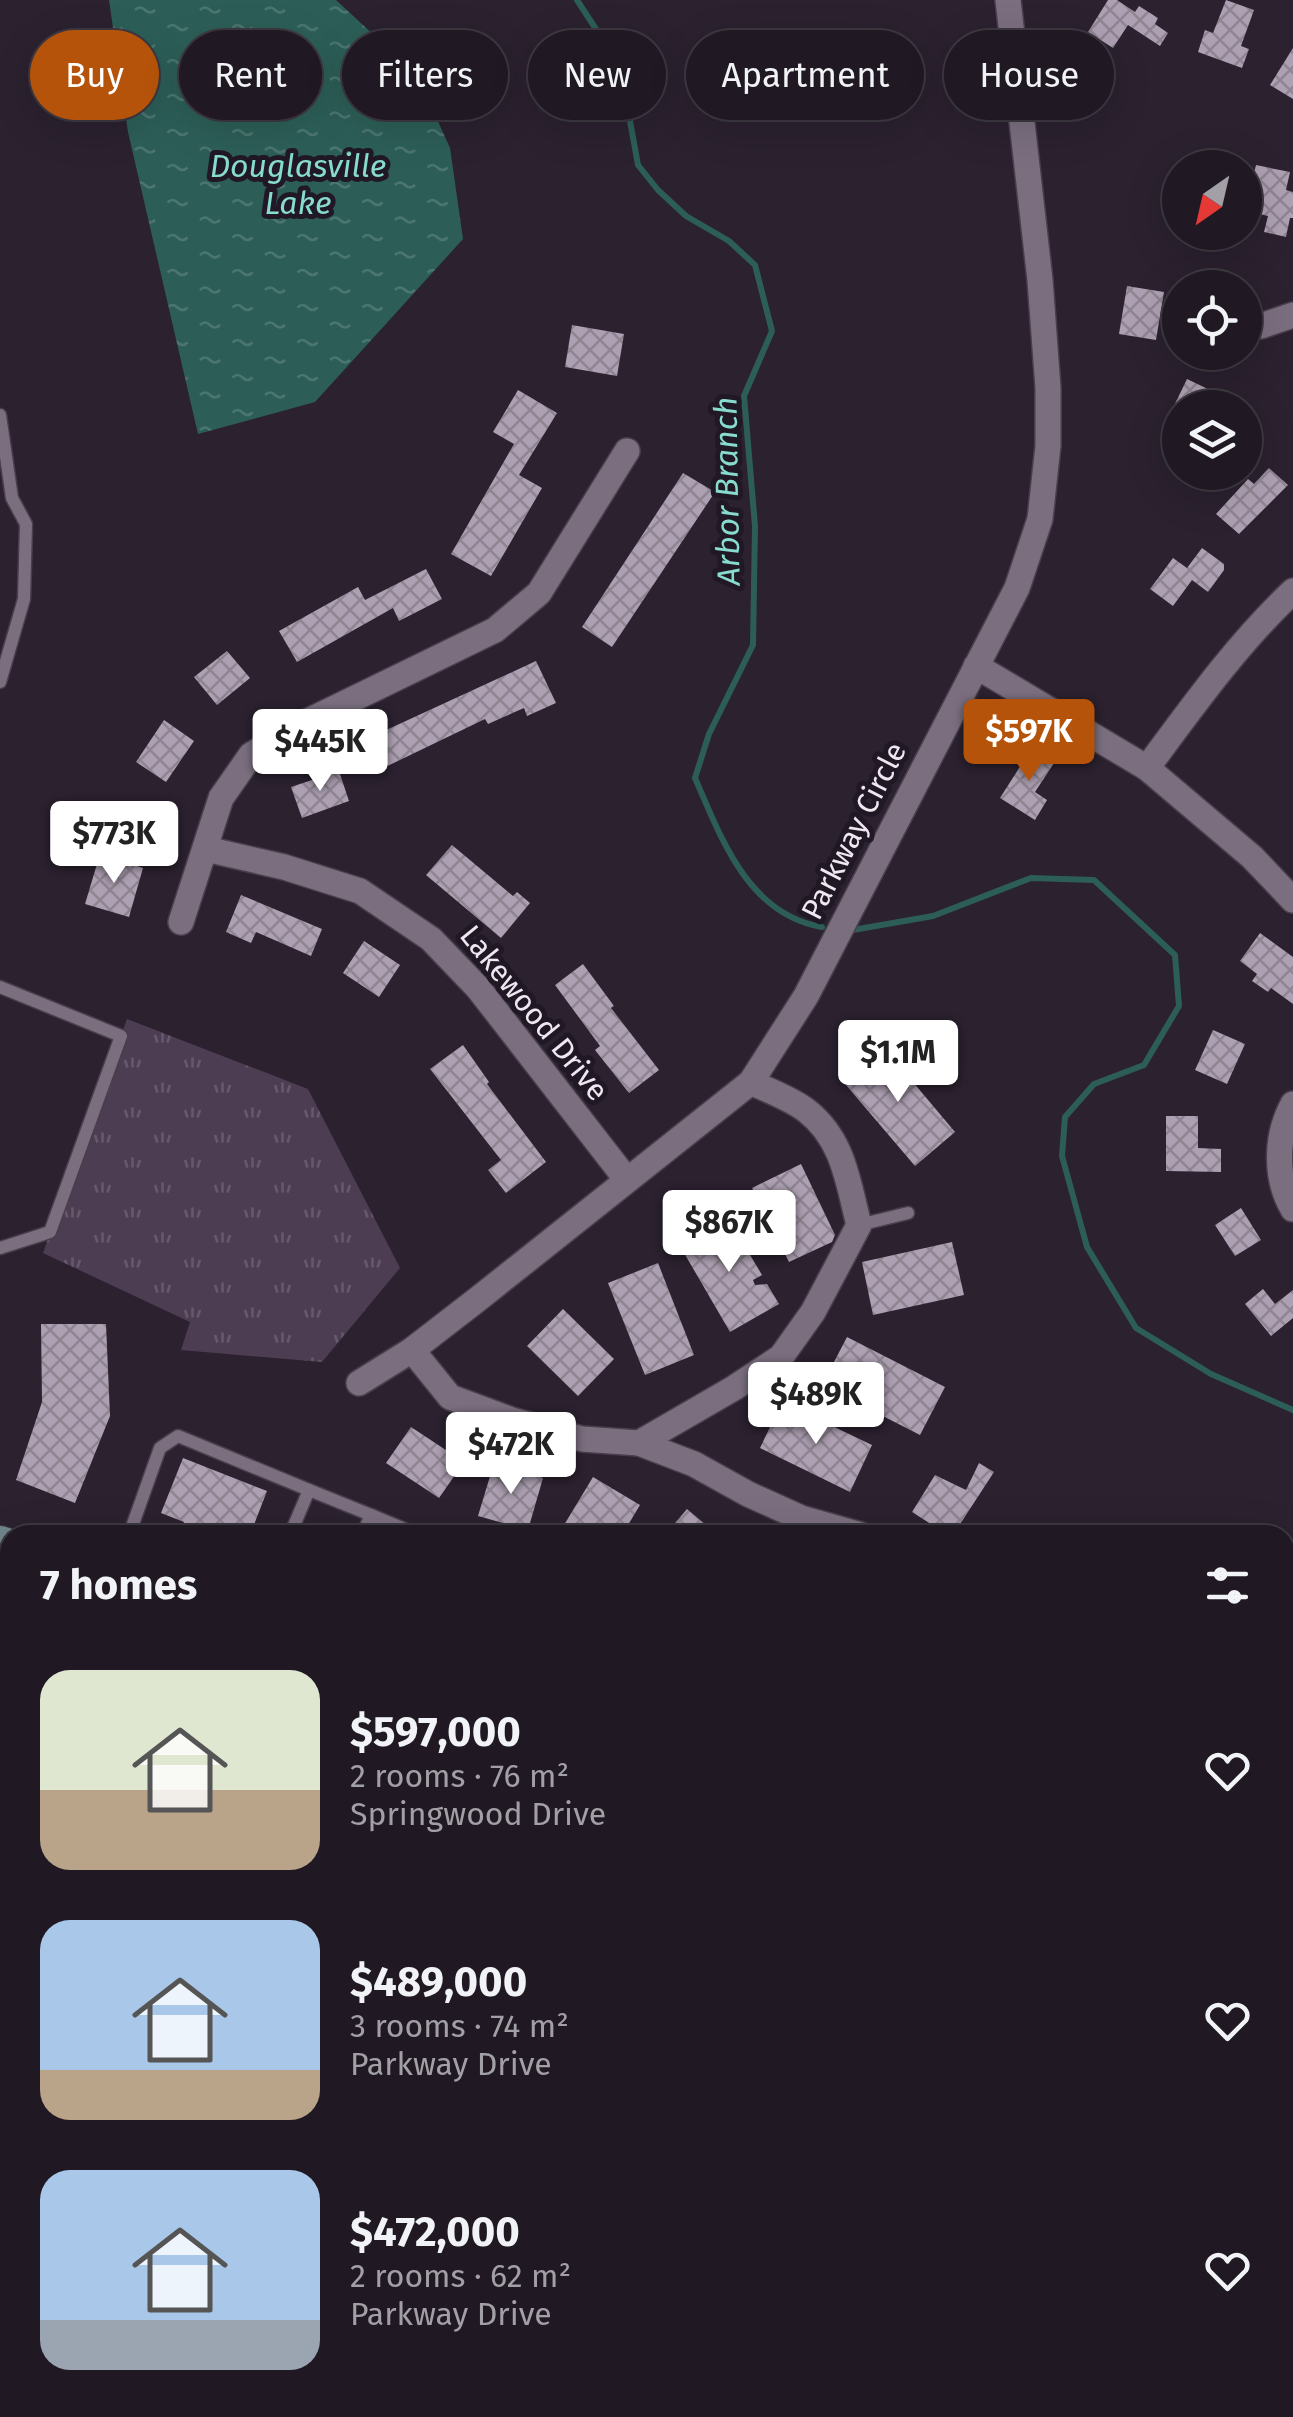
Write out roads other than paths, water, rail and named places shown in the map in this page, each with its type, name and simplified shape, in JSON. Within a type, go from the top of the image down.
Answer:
[{"type":"street","name":"Parkway Circle","points":[[359,1383],[412,1350],[751,1082],[806,996],[1017,588],[1040,518],[1048,446],[1048,388],[1040,280],[1008,0]]},
{"type":"street","points":[[1262,326],[1293,315]]},
{"type":"street","points":[[181,922],[221,798],[251,755],[302,724],[495,630],[539,592],[627,451]]},
{"type":"street","points":[[1147,768],[1262,620],[1293,591]]},
{"type":"street","points":[[976,666],[1147,768],[1252,858],[1293,900]]},
{"type":"street","name":"Lakewood Drive","points":[[206,848],[360,891],[431,939],[478,988],[627,1180]]},
{"type":"street","points":[[639,1443],[781,1357],[813,1312],[859,1225],[844,1160],[832,1137],[806,1110],[751,1082]]},
{"type":"street","points":[[1293,1104],[1282,1124],[1279,1159],[1293,1209]]},
{"type":"street","points":[[412,1350],[450,1397],[582,1439],[639,1443],[694,1464],[801,1518],[826,1525]]},
{"type":"lane","points":[[0,415],[6,500],[26,524],[24,599],[0,682]]},
{"type":"lane","points":[[0,987],[121,1036],[50,1232],[0,1248]]},
{"type":"lane","points":[[859,1225],[908,1213]]},
{"type":"lane","points":[[134,1525],[160,1448],[178,1436],[395,1525]]},
{"type":"lane","points":[[294,1525],[309,1490]]},
{"type":"lane","points":[[366,1525],[371,1515]]},
{"type":"water","name":"Douglasville Lake","points":[[109,0],[336,0],[368,30],[342,30],[342,120],[437,120],[450,148],[463,239],[315,402],[198,434],[126,120],[159,120],[159,30],[113,30]]},
{"type":"waterway","name":"Arbor Branch","points":[[577,0],[620,66],[638,165],[686,216],[729,241],[755,265],[772,331],[744,396],[755,526],[753,645],[709,734],[695,778],[728,849],[756,890],[796,919],[822,927]]},
{"type":"waterway","name":"Arbor Branch","points":[[847,931],[933,916],[1031,878],[1094,880],[1175,955],[1179,1006],[1144,1065],[1094,1084],[1065,1117],[1062,1156],[1087,1247],[1136,1328],[1211,1374],[1293,1410]]}]
